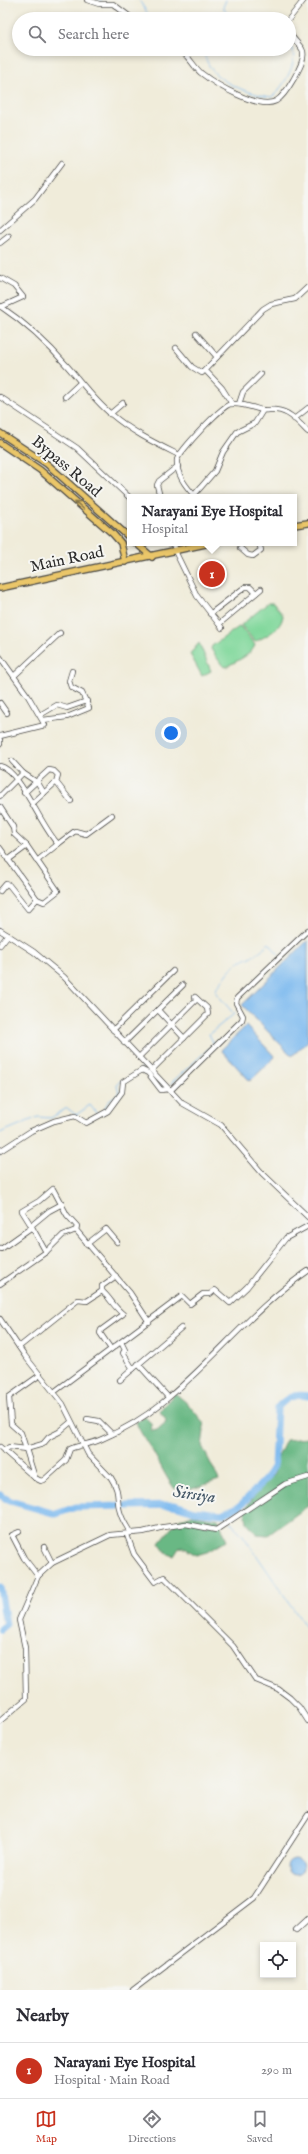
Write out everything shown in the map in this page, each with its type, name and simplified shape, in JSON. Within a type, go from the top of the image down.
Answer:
[{"type":"main road","name":"Bypass Road","points":[[0,432],[47,464],[127,535]]},
{"type":"main road","points":[[9,448],[14,441]]},
{"type":"main road","name":"Bypass Road","points":[[0,443],[40,470],[108,531],[120,543],[125,562]]},
{"type":"main road","points":[[297,525],[308,523]]},
{"type":"main road","points":[[108,531],[114,524]]},
{"type":"main road","points":[[139,546],[152,557]]},
{"type":"main road","name":"Main Road","points":[[0,588],[152,557],[197,546]]},
{"type":"street","points":[[87,0],[99,4],[113,4],[124,12]]},
{"type":"street","points":[[295,12],[304,0]]},
{"type":"street","points":[[187,56],[196,68],[206,76],[252,102],[266,103],[276,101],[285,92],[304,58],[303,50],[296,41]]},
{"type":"street","points":[[0,230],[35,199],[62,163]]},
{"type":"street","points":[[0,243],[9,236]]},
{"type":"street","points":[[0,278],[14,286],[23,297],[1,306],[56,356],[110,414],[150,442],[179,455]]},
{"type":"street","points":[[176,348],[199,372],[206,371],[217,357],[267,306],[295,299],[308,288]]},
{"type":"street","points":[[196,333],[217,357]]},
{"type":"street","points":[[206,371],[222,388],[232,404]]},
{"type":"street","points":[[239,404],[243,392],[261,374]]},
{"type":"street","points":[[65,397],[80,383]]},
{"type":"street","points":[[0,398],[77,448],[127,495]]},
{"type":"street","points":[[110,414],[123,403]]},
{"type":"street","points":[[193,494],[184,482],[178,466],[179,455],[213,416],[226,405],[239,404],[264,410],[282,410],[308,432]]},
{"type":"street","points":[[294,419],[308,408]]},
{"type":"street","points":[[197,494],[215,471],[223,452],[238,432],[255,423],[264,410]]},
{"type":"street","points":[[159,494],[157,485],[159,481],[178,466]]},
{"type":"street","points":[[174,546],[197,596],[220,626],[261,589]]},
{"type":"street","points":[[240,548],[248,555],[253,556],[261,550],[260,546]]},
{"type":"street","points":[[210,614],[244,587],[250,587],[256,593]]},
{"type":"street","points":[[14,676],[60,633]]},
{"type":"street","points":[[0,657],[44,720],[45,725],[43,727],[0,736]]},
{"type":"street","points":[[44,720],[66,717],[86,711],[89,708],[82,693],[71,687],[70,681],[72,671]]},
{"type":"street","points":[[40,715],[57,705],[67,708],[87,701]]},
{"type":"street","points":[[0,703],[7,713]]},
{"type":"street","points":[[12,761],[23,773],[36,782],[44,792]]},
{"type":"street","points":[[0,766],[6,768],[16,780],[32,803],[38,816],[58,844]]},
{"type":"street","points":[[24,793],[52,770],[59,777],[56,782],[32,803]]},
{"type":"street","points":[[0,796],[23,773]]},
{"type":"street","points":[[56,782],[71,801]]},
{"type":"street","points":[[0,807],[13,827],[14,834],[27,846],[38,860],[58,891],[44,902],[37,899],[0,848]]},
{"type":"street","points":[[38,860],[75,831],[86,834],[112,815]]},
{"type":"street","points":[[8,860],[27,846]]},
{"type":"street","points":[[0,891],[6,884],[9,885],[28,908],[37,899]]},
{"type":"street","points":[[0,930],[34,952],[64,977],[124,1043],[186,1106],[221,1125],[262,1173],[308,1217]]},
{"type":"street","points":[[0,1152],[31,1131],[54,1121],[75,1116],[86,1123],[94,1117],[105,1114],[122,1092],[124,1082],[142,1070],[148,1073],[161,1090],[168,1088],[242,1020],[243,1016],[236,1004],[237,998],[308,930]]},
{"type":"street","points":[[0,945],[8,935]]},
{"type":"street","points":[[113,1030],[173,971]]},
{"type":"street","points":[[124,1043],[183,985]]},
{"type":"street","points":[[139,1057],[196,998],[207,1008],[208,1014],[152,1070]]},
{"type":"street","points":[[158,1010],[184,1038]]},
{"type":"street","points":[[46,1252],[22,1211],[39,1201],[53,1189],[67,1215],[77,1226],[76,1230],[130,1293],[149,1322]]},
{"type":"street","points":[[0,1248],[1,1249],[32,1226],[49,1211],[62,1204]]},
{"type":"street","points":[[54,1392],[182,1296],[190,1304],[206,1292],[210,1294],[215,1290],[230,1303],[247,1287],[286,1238],[308,1226]]},
{"type":"street","points":[[87,1244],[106,1229],[117,1242]]},
{"type":"street","points":[[0,1284],[46,1252],[63,1235],[76,1230]]},
{"type":"street","points":[[2,1449],[35,1478],[41,1481],[44,1480],[66,1460],[70,1449],[101,1440],[143,1416],[168,1397],[242,1328],[264,1304],[308,1271]]},
{"type":"street","points":[[19,1347],[78,1300],[87,1302],[102,1291],[102,1286],[116,1276]]},
{"type":"street","points":[[102,1291],[110,1297],[116,1308],[123,1314],[101,1330],[100,1333],[111,1349]]},
{"type":"street","points":[[0,1319],[19,1347],[63,1404],[71,1422],[94,1462],[110,1476],[118,1492],[120,1515],[130,1532]]},
{"type":"street","points":[[120,1380],[181,1328]]},
{"type":"street","points":[[121,1342],[125,1350],[123,1353],[133,1369]]},
{"type":"street","points":[[138,1364],[168,1397]]},
{"type":"street","points":[[35,1478],[21,1433],[11,1424],[9,1397],[40,1375]]},
{"type":"street","points":[[87,1419],[99,1421],[112,1434]]},
{"type":"street","points":[[2,1449],[9,1447],[26,1449],[44,1444],[49,1437],[59,1432],[71,1422]]},
{"type":"street","points":[[0,1721],[26,1699],[25,1648],[19,1620],[38,1576],[52,1563],[103,1537],[130,1532],[143,1532],[186,1524],[216,1530],[285,1484],[308,1477]]},
{"type":"street","points":[[19,1532],[12,1535],[24,1558],[38,1576]]},
{"type":"street","points":[[130,1532],[127,1535],[134,1554],[155,1582],[164,1577],[168,1579],[186,1601],[233,1646],[256,1680],[278,1689],[290,1698],[299,1707],[308,1721]]},
{"type":"street","points":[[44,1547],[52,1563]]},
{"type":"street","points":[[133,1990],[254,1898],[308,1815]]},
{"type":"street","points":[[296,1930],[308,1919]]},
{"type":"green space","points":[[268,603],[273,603],[283,615],[282,620],[273,632],[255,642],[241,625]]},
{"type":"green space","points":[[240,626],[255,645],[251,652],[226,667],[222,665],[211,649],[212,646]]},
{"type":"green space","points":[[199,643],[211,671],[202,676],[190,654]]},
{"type":"green space","points":[[175,1393],[188,1404],[203,1422],[204,1431],[202,1446],[219,1480],[192,1489],[175,1489],[136,1422],[145,1417],[151,1423],[152,1431],[157,1430],[165,1423],[166,1419],[160,1412],[161,1409]]},
{"type":"green space","points":[[308,1438],[308,1506],[268,1535],[257,1534],[247,1522],[245,1510],[258,1490],[274,1474],[277,1459],[286,1440]]},
{"type":"green space","points":[[192,1515],[218,1519],[227,1540],[207,1552],[196,1555],[183,1547],[179,1548],[174,1556],[166,1553],[159,1543],[178,1520]]},
{"type":"water","points":[[308,940],[308,1041],[292,1056],[242,1005]]},
{"type":"water","points":[[246,1026],[275,1057],[250,1081],[221,1050]]},
{"type":"water","points":[[292,1859],[298,1859],[303,1864],[301,1873],[298,1875],[292,1875],[287,1870],[287,1864]]},
{"type":"waterway","points":[[139,0],[147,12]]},
{"type":"waterway","points":[[226,0],[223,7],[226,12]]},
{"type":"waterway","points":[[205,56],[211,69],[224,81],[248,92],[272,97],[281,87],[290,72],[294,56]]},
{"type":"waterway","points":[[169,1085],[214,1044],[209,1034],[234,1014],[216,993],[216,989],[235,964],[257,954],[269,943],[279,955]]},
{"type":"waterway","points":[[141,1068],[144,1066],[149,1071]]},
{"type":"waterway","points":[[155,1078],[163,1088]]},
{"type":"waterway","points":[[104,1110],[109,1100],[117,1095],[119,1091],[117,1086],[118,1082],[122,1081]]},
{"type":"waterway","points":[[0,1133],[38,1117],[51,1118],[67,1108],[76,1115],[90,1105],[97,1114]]},
{"type":"waterway","name":"Sirsiya","points":[[0,1495],[10,1501],[56,1514],[76,1507],[175,1505],[194,1511],[222,1514],[240,1506],[265,1480],[274,1466],[277,1408],[291,1397],[299,1395],[308,1396]]},
{"type":"waterway","name":"Sirsiya","points":[[222,1514],[227,1520]]},
{"type":"waterway","points":[[230,1522],[242,1534],[308,1630]]},
{"type":"waterway","name":"Sirsiya","points":[[0,1587],[6,1624],[0,1629]]},
{"type":"place","name":"Narayani Eye Hospital","points":[[212,574]]}]
